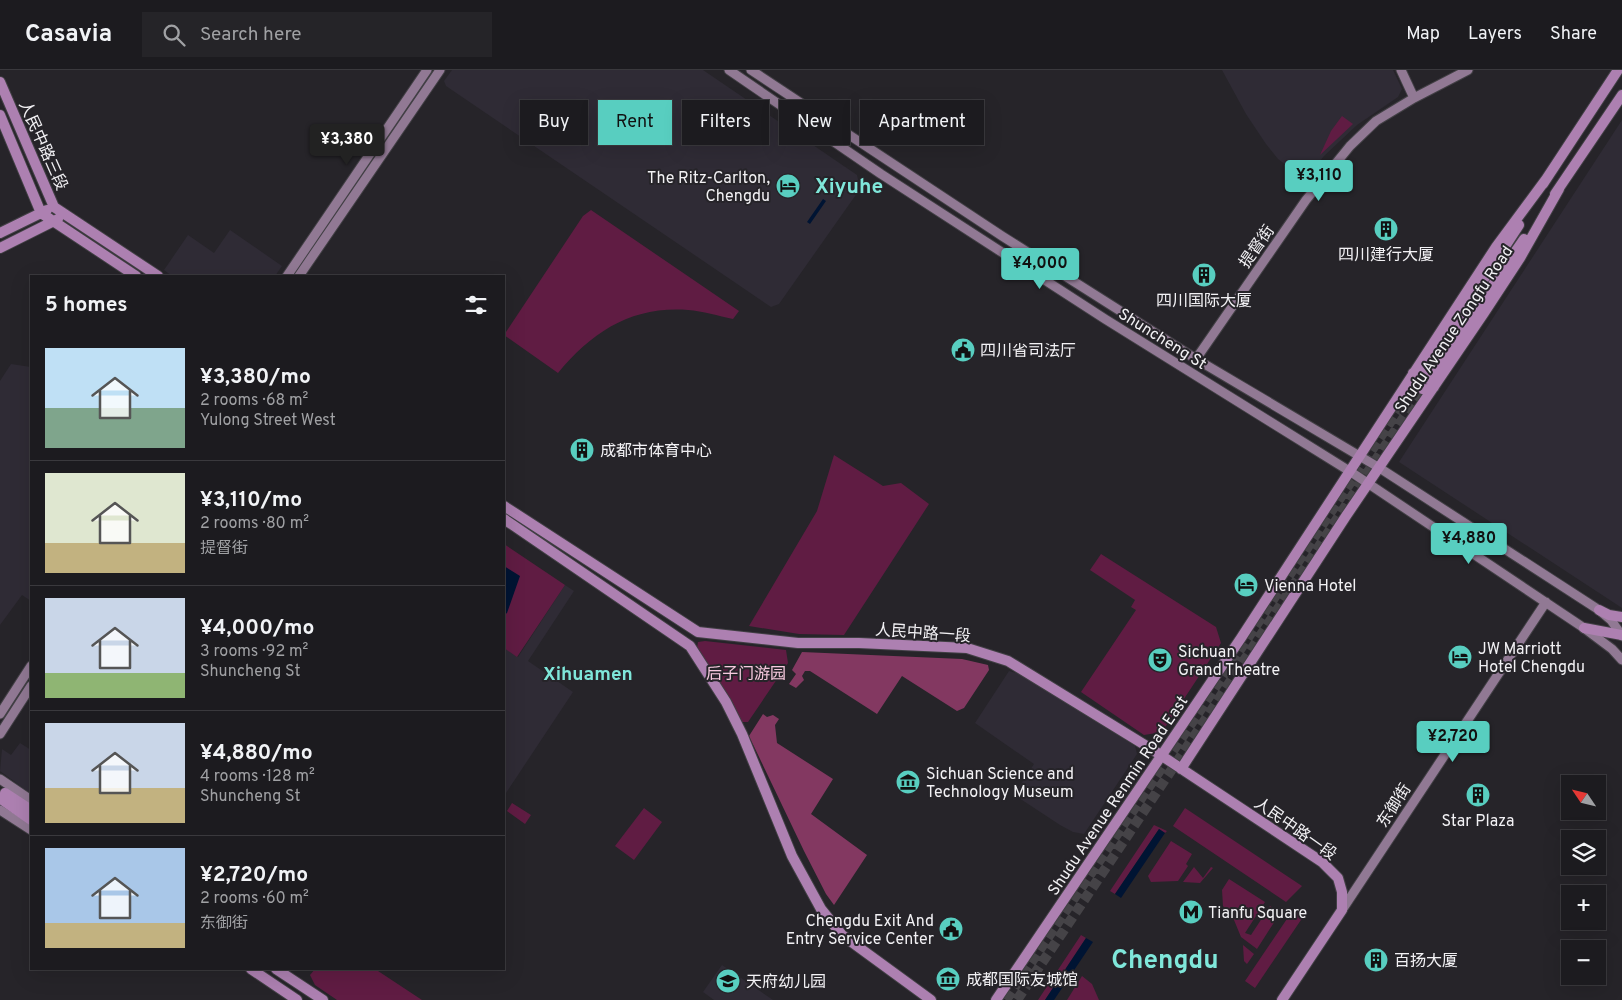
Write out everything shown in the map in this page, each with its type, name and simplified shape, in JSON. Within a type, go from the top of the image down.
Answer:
[{"type":"main road","points":[[288,275],[427,70]]},
{"type":"main road","points":[[300,275],[440,70]]},
{"type":"main road","name":"Shuncheng St","points":[[729,70],[881,174],[1106,319],[1351,472],[1584,628],[1612,649],[1622,660]]},
{"type":"main road","name":"Shuncheng St","points":[[751,70],[922,184],[1196,359],[1378,467],[1599,610],[1611,620],[1622,635]]},
{"type":"main road","points":[[1401,70],[1414,98]]},
{"type":"main road","name":"提督街","points":[[1196,359],[1306,200],[1332,166],[1376,121],[1414,98],[1468,70]]},
{"type":"main road","name":"Shudu Avenue Zongfu Road","points":[[1368,484],[1496,247],[1547,178],[1618,70]]},
{"type":"main road","name":"人民中路三段","points":[[0,82],[54,207],[66,215]]},
{"type":"main road","name":"Shudu Avenue Zongfu Road","points":[[1360,456],[1520,258],[1559,189],[1622,96]]},
{"type":"main road","name":"人民中路三段","points":[[0,115],[41,213]]},
{"type":"main road","points":[[0,233],[54,207]]},
{"type":"main road","points":[[41,213],[135,275]]},
{"type":"main road","points":[[0,248],[66,215],[156,275]]},
{"type":"main road","name":"Shudu Avenue Renmin Road East","points":[[996,1000],[1162,756],[1360,456]]},
{"type":"main road","points":[[1181,769],[1368,484]]},
{"type":"main road","name":"人民中路一段","points":[[505,507],[698,632],[798,643],[859,642],[967,648],[1008,661],[1162,756],[1322,862],[1338,878],[1342,892],[1342,910]]},
{"type":"main road","points":[[505,520],[690,646],[726,702],[742,734],[792,856],[821,909],[842,935],[931,1000]]},
{"type":"main road","name":"东御街","points":[[1285,1000],[1312,955],[1546,602]]},
{"type":"main road","points":[[1599,610],[1609,615],[1622,617]]},
{"type":"main road","points":[[1584,628],[1622,635]]},
{"type":"main road","points":[[690,646],[690,641],[698,632]]},
{"type":"main road","points":[[0,714],[30,668]]},
{"type":"main road","points":[[0,734],[30,688]]},
{"type":"main road","points":[[0,779],[30,799]]},
{"type":"main road","points":[[2,801],[30,810]]},
{"type":"main road","points":[[2,801],[30,819]]},
{"type":"main road","points":[[2,801],[30,829]]},
{"type":"main road","points":[[253,970],[297,1000]]},
{"type":"main road","points":[[278,970],[324,1000]]},
{"type":"shaded area","points":[[452,70],[703,70],[747,100],[682,100],[682,145],[769,145],[769,115],[779,122],[779,145],[813,145],[857,175],[860,189],[779,304],[771,307],[533,145],[588,145],[588,100],[520,100],[520,136],[446,86],[444,81]]},
{"type":"shaded area","points":[[1222,70],[1393,70],[1402,89],[1398,97],[1357,125],[1324,156],[1308,176],[1301,177],[1278,159],[1266,144],[1246,114]]},
{"type":"shaded area","points":[[1622,120],[1622,608],[1399,462]]},
{"type":"shaded area","points":[[230,230],[282,266],[276,275],[171,275],[164,270],[188,235],[214,253]]},
{"type":"shaded area","points":[[11,364],[30,367],[30,600],[22,595],[0,625],[0,381]]},
{"type":"shaded area","points":[[565,585],[574,591],[528,661],[573,692],[505,794],[505,649],[518,657]]},
{"type":"shaded area","points":[[802,652],[962,659],[988,665],[989,670],[964,708],[957,711],[902,676],[877,714],[810,671],[805,671],[802,676],[804,680],[796,688],[789,684],[796,674],[792,670]]},
{"type":"shaded area","points":[[1009,671],[1023,675],[1135,746],[1137,754],[1084,834],[1073,832],[1060,825],[1016,796],[1015,793],[1034,764],[975,723]]},
{"type":"shaded area","points":[[763,714],[767,717],[773,715],[779,719],[775,725],[777,743],[833,779],[811,814],[867,855],[834,905],[826,894],[804,851],[749,736]]},
{"type":"shaded area","points":[[20,743],[30,749],[30,793],[0,771],[2,749],[11,755]]},
{"type":"shaded area","name":"天府幼儿园","points":[[722,965],[773,1000],[714,1000],[703,992]]},
{"type":"green space","points":[[1342,116],[1353,124],[1320,155],[1331,131]]},
{"type":"green space","points":[[591,210],[739,311],[733,319],[688,310],[649,312],[631,317],[615,324],[585,345],[558,373],[505,336],[505,333],[583,216]]},
{"type":"green space","points":[[834,455],[883,486],[901,483],[929,504],[844,635],[799,634],[749,626],[817,511]]},
{"type":"green space","points":[[505,545],[565,585],[517,657],[505,649]]},
{"type":"green space","points":[[1101,554],[1216,627],[1221,643],[1162,732],[1144,735],[1081,692],[1136,610],[1131,607],[1135,600],[1090,570]]},
{"type":"green space","name":"后子门游园","points":[[705,641],[786,650],[788,663],[748,722],[741,722],[697,648],[698,642]]},
{"type":"green space","points":[[512,803],[531,815],[525,824],[507,811]]},
{"type":"green space","points":[[644,808],[662,822],[634,860],[615,846]]},
{"type":"green space","points":[[1185,808],[1302,886],[1286,902],[1173,826]]},
{"type":"green space","points":[[1154,825],[1167,831],[1165,833],[1159,829],[1115,894],[1110,891]]},
{"type":"green space","points":[[1171,841],[1192,854],[1186,864],[1188,866],[1178,881],[1151,882],[1148,876]]},
{"type":"green space","points":[[1194,867],[1203,878],[1211,867],[1213,868],[1200,883],[1183,882]]},
{"type":"green space","points":[[1229,879],[1265,902],[1245,933],[1251,935],[1270,906],[1280,913],[1257,949],[1241,937],[1234,920],[1223,906],[1222,890]]},
{"type":"green space","points":[[1295,907],[1305,914],[1255,988],[1245,981]]},
{"type":"green space","points":[[1081,935],[1086,938],[1045,1000],[1038,1000]]},
{"type":"green space","points":[[1243,945],[1254,954],[1247,964],[1244,961]]},
{"type":"green space","points":[[314,970],[377,970],[422,1000],[337,1000],[315,985],[310,975]]},
{"type":"green space","points":[[1082,976],[1092,984],[1099,1000],[1067,1000]]},
{"type":"water","points":[[823,199],[826,201],[810,224],[807,222]]},
{"type":"water","points":[[505,567],[520,576],[505,614]]},
{"type":"water","points":[[1159,829],[1165,833],[1121,898],[1115,894]]},
{"type":"water","points":[[1086,938],[1093,942],[1054,1000],[1045,1000]]},
{"type":"tunnel","points":[[1006,1000],[1422,374]]},
{"type":"tunnel","points":[[1017,1000],[1199,729],[1427,382]]},
{"type":"place","name":"The Ritz-Carlton, Chengdu","points":[[788,186]]},
{"type":"place","name":"四川建行大厦","points":[[1386,229]]},
{"type":"place","name":"四川国际大厦","points":[[1204,275]]},
{"type":"place","name":"四川省司法厅","points":[[963,350]]},
{"type":"place","name":"成都市体育中心","points":[[582,450]]},
{"type":"place","name":"Vienna Hotel","points":[[1246,585]]},
{"type":"place","name":"JW Marriott Hotel Chengdu","points":[[1460,657]]},
{"type":"place","name":"Sichuan Grand Theatre","points":[[1160,660]]},
{"type":"place","name":"Sichuan Science and Technology Museum","points":[[908,782]]},
{"type":"place","name":"Star Plaza","points":[[1478,795]]},
{"type":"place","name":"Tianfu Square","points":[[1191,912]]},
{"type":"place","name":"Chengdu Exit And Entry Service Center","points":[[951,929]]},
{"type":"place","name":"百扬大厦","points":[[1376,960]]},
{"type":"place","name":"成都国际友城馆","points":[[948,979]]},
{"type":"place","name":"天府幼儿园","points":[[728,981]]},
{"type":"district","name":"Xiyuhe","points":[[849,186]]},
{"type":"district","name":"Xihuamen","points":[[588,673]]},
{"type":"district","name":"Chengdu","points":[[1165,959]]}]
